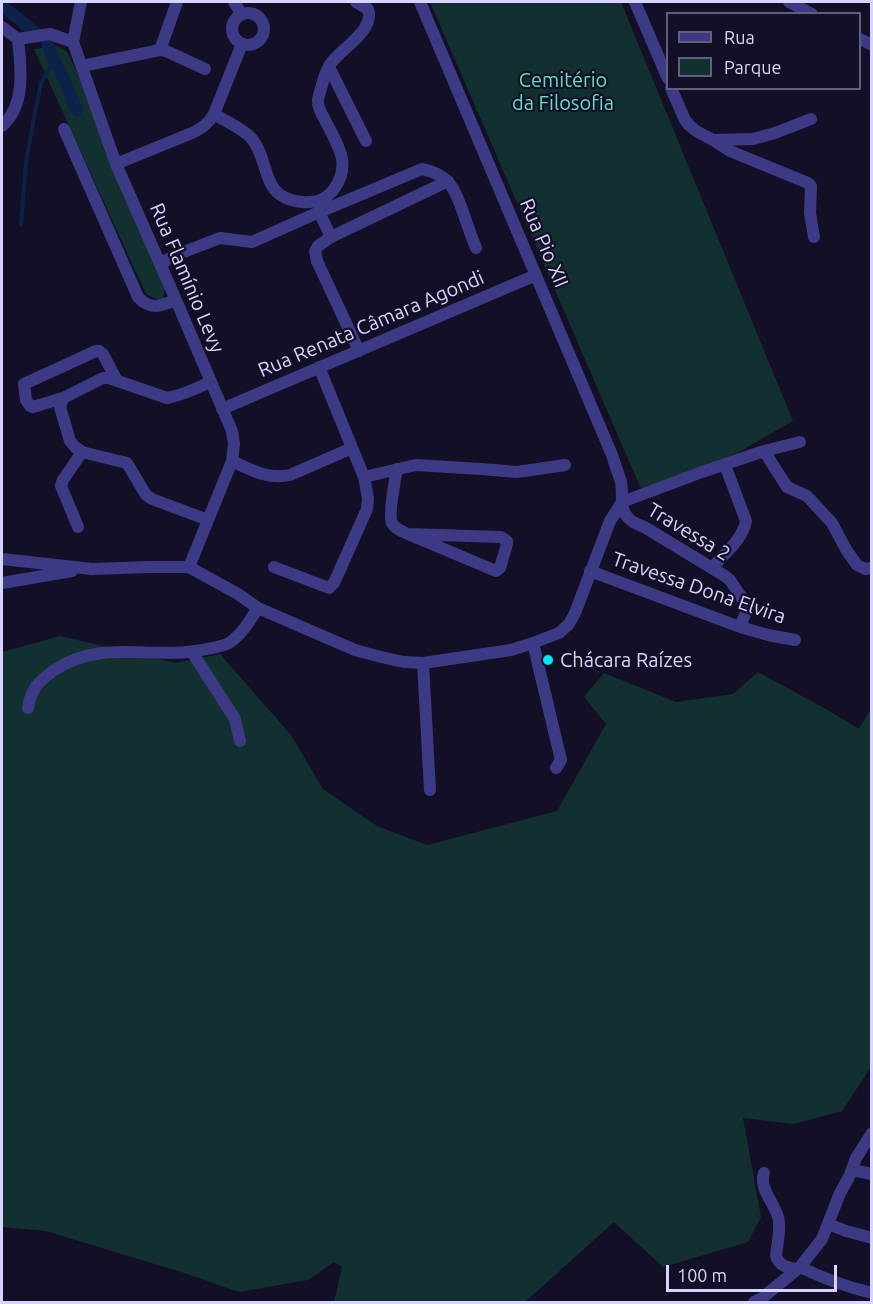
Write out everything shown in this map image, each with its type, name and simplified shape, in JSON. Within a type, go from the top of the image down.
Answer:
[{"type":"street","points":[[2,27],[18,39],[50,34],[73,42],[81,2]]},
{"type":"street","points":[[160,50],[177,2]]},
{"type":"street","points":[[234,2],[241,13]]},
{"type":"street","points":[[214,114],[250,136],[256,144],[266,175],[278,193],[288,199],[314,202],[330,195],[344,168],[343,158],[318,101],[329,67],[364,29],[369,18],[368,9],[356,2]]},
{"type":"street","name":"Rua Pio XII","points":[[420,2],[612,454],[621,486],[622,502]]},
{"type":"street","points":[[635,2],[666,74]]},
{"type":"street","points":[[789,2],[808,12]]},
{"type":"street","points":[[249,12],[257,15],[264,29],[257,42],[250,45],[242,44],[235,40],[231,33],[231,25],[241,13],[249,12]]},
{"type":"street","points":[[2,126],[13,112],[19,89],[21,74],[18,39]]},
{"type":"street","name":"Rua Flamínio Levy","points":[[73,42],[116,164],[161,263],[232,431],[234,444],[232,461],[189,567]]},
{"type":"street","points":[[116,164],[204,127],[214,114],[242,44]]},
{"type":"street","points":[[82,66],[160,50],[205,69]]},
{"type":"street","points":[[329,67],[366,141]]},
{"type":"street","points":[[673,90],[682,113],[689,125],[696,131],[730,151],[811,186],[811,223],[814,237]]},
{"type":"street","points":[[713,140],[753,139],[776,133],[811,119]]},
{"type":"street","points":[[64,129],[138,297],[144,304],[153,306],[176,300]]},
{"type":"street","points":[[161,263],[219,238],[252,242],[422,169],[433,171],[448,181],[455,190],[476,248]]},
{"type":"street","points":[[359,351],[316,261],[315,251],[331,237],[448,181]]},
{"type":"street","points":[[320,212],[331,237]]},
{"type":"street","name":"Rua Renata Câmara Agondi","points":[[222,409],[536,275]]},
{"type":"street","points":[[117,381],[103,354],[96,351],[24,384],[26,400],[33,407],[63,398],[103,378],[167,398],[210,382]]},
{"type":"street","points":[[274,567],[329,588],[334,584],[367,509],[368,498],[364,477],[320,368]]},
{"type":"street","points":[[63,398],[60,407],[70,441],[75,447],[82,452],[124,462],[146,495],[208,520]]},
{"type":"street","points":[[2,583],[92,569],[189,567],[238,594],[258,608],[355,650],[381,657],[423,663],[511,650],[559,633],[569,624],[575,614],[610,521],[622,502],[764,451],[800,442]]},
{"type":"street","points":[[232,461],[258,473],[282,477],[290,476],[352,448]]},
{"type":"street","points":[[764,451],[787,487],[807,496],[832,523],[857,565],[868,568]]},
{"type":"street","points":[[78,527],[61,486],[82,452]]},
{"type":"street","points":[[364,477],[417,465],[517,472],[565,465]]},
{"type":"street","points":[[712,567],[741,535],[746,525],[745,516],[725,465]]},
{"type":"street","points":[[397,469],[391,514],[392,523],[399,530],[408,534],[496,571],[500,568],[507,544],[507,541],[501,537],[408,534]]},
{"type":"street","name":"Travessa 2","points":[[622,502],[624,512],[633,522],[712,567],[730,580],[747,604],[747,612],[740,627]]},
{"type":"street","points":[[2,559],[92,569]]},
{"type":"street","name":"Travessa Dona Elvira","points":[[590,572],[740,627],[795,640]]},
{"type":"street","points":[[28,708],[38,683],[56,669],[76,659],[112,651],[192,652],[227,644],[248,625],[258,608]]},
{"type":"street","points":[[533,643],[561,760],[556,768]]},
{"type":"street","points":[[192,652],[235,719],[240,741]]},
{"type":"street","points":[[423,663],[430,790]]},
{"type":"street","points":[[754,1302],[799,1268],[822,1239],[856,1158],[871,1135]]},
{"type":"street","points":[[852,1170],[872,1174]]},
{"type":"street","points":[[764,1173],[765,1188],[779,1220],[777,1261],[789,1268],[799,1268],[872,1293]]},
{"type":"street","points":[[828,1224],[872,1238]]},
{"type":"green space","name":"Cemitério da Filosofia","points":[[430,2],[621,2],[793,421],[739,452],[642,491]]},
{"type":"green space","points":[[57,46],[67,52],[76,70],[165,284],[163,302],[146,294],[34,49]]},
{"type":"green space","points":[[60,636],[175,663],[220,654],[291,735],[323,789],[377,826],[427,845],[557,811],[606,724],[584,697],[604,673],[676,702],[733,694],[758,672],[859,729],[871,708],[871,1067],[842,1111],[794,1124],[743,1118],[761,1217],[748,1242],[663,1267],[614,1222],[525,1302],[334,1302],[342,1267],[334,1262],[308,1280],[239,1292],[46,1231],[2,1227],[2,652]]},
{"type":"waterway","points":[[2,6],[34,31]]},
{"type":"waterway","points":[[47,43],[77,111]]},
{"type":"waterway","points":[[21,225],[26,162],[36,107],[41,83],[54,61]]},
{"type":"place","name":"Chácara Raízes","points":[[548,660]]}]
